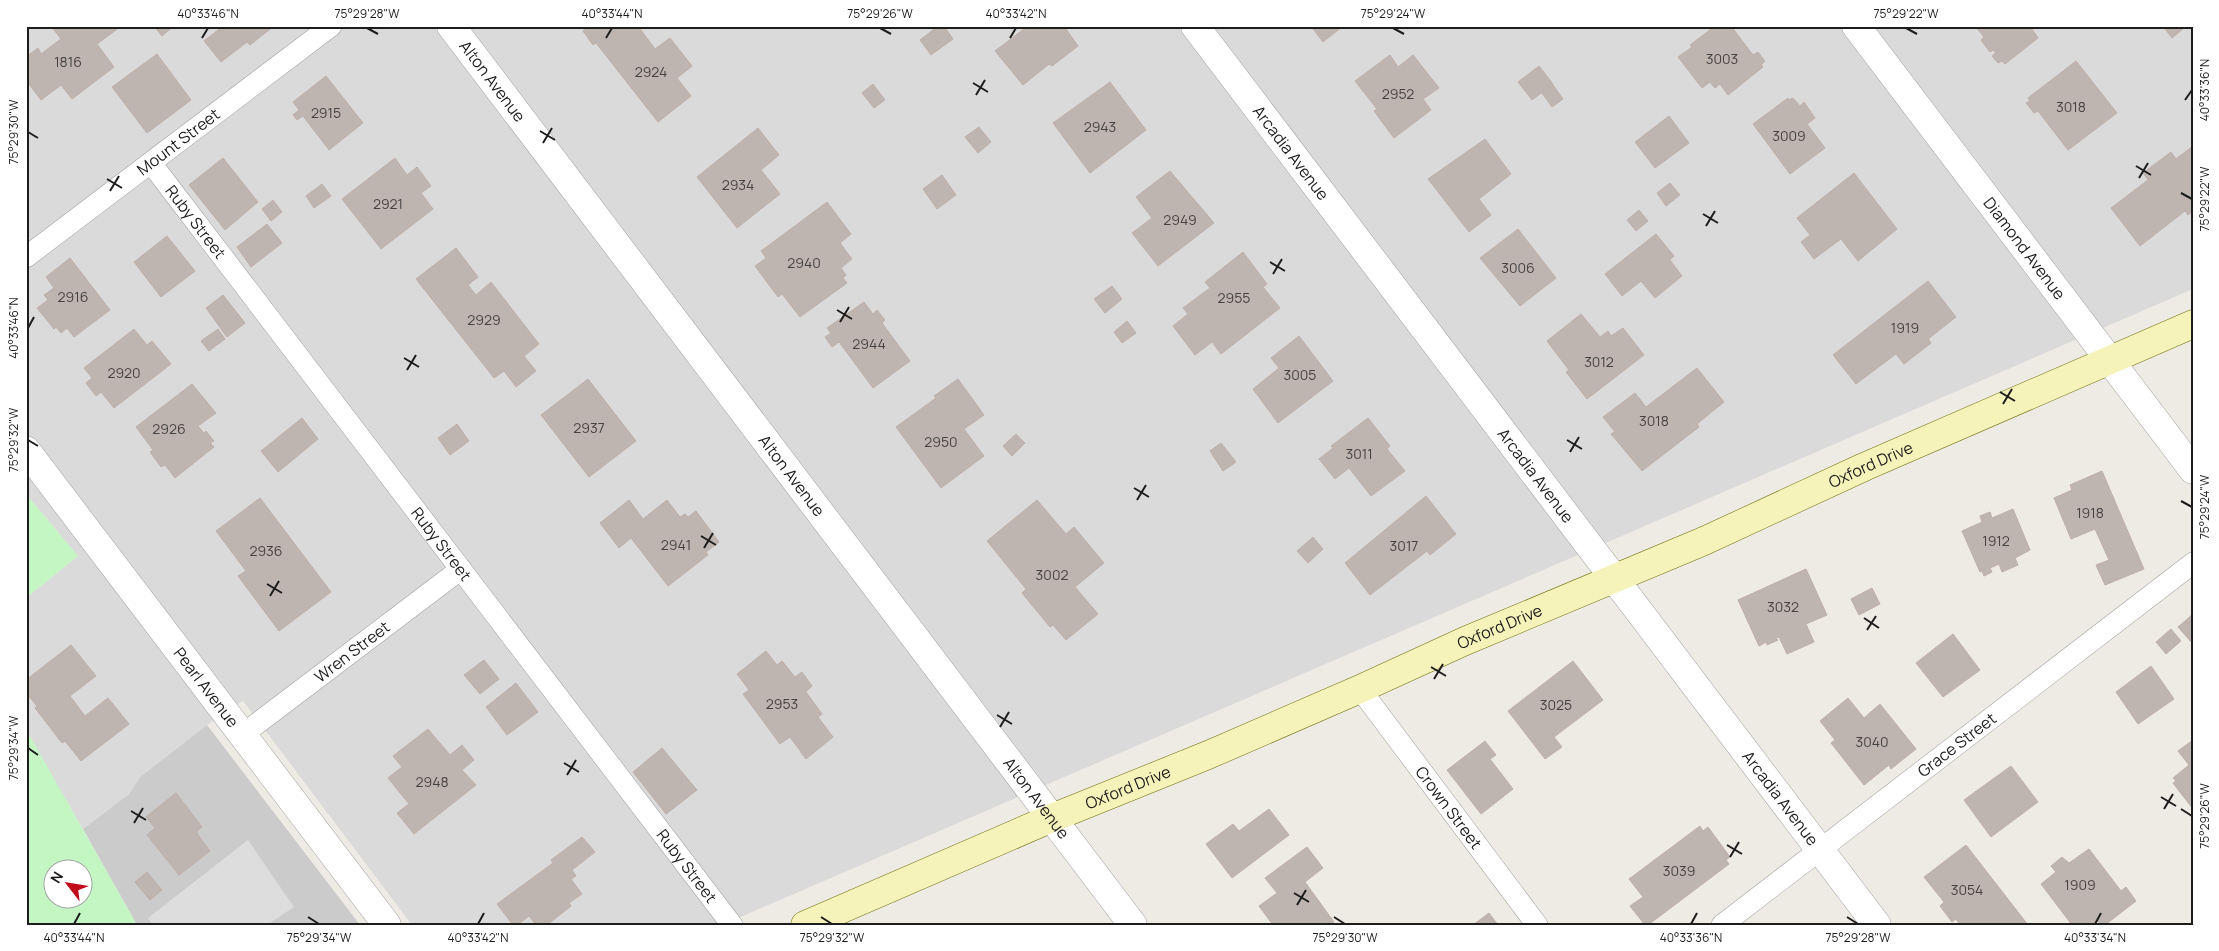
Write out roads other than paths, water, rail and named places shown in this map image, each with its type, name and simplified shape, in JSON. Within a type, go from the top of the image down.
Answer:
[{"type":"main road","name":"Oxford Drive","points":[[806,925],[1052,818],[1208,755],[1465,641],[1704,541],[1864,467],[2193,324]]},
{"type":"street","name":"Alton Avenue","points":[[451,26],[1133,925]]},
{"type":"street","name":"Arcadia Avenue","points":[[1195,26],[1877,925]]},
{"type":"street","name":"Diamond Avenue","points":[[1856,26],[2193,470]]},
{"type":"street","name":"Pearl Avenue","points":[[26,450],[386,925]]},
{"type":"lane","name":"Mount Street","points":[[26,257],[331,26]]},
{"type":"lane","name":"Ruby Street","points":[[151,163],[732,925]]},
{"type":"lane","name":"Grace Street","points":[[1722,925],[2193,563]]},
{"type":"lane","name":"Wren Street","points":[[242,735],[461,569]]},
{"type":"lane","name":"Crown Street","points":[[1360,689],[1537,925]]}]
